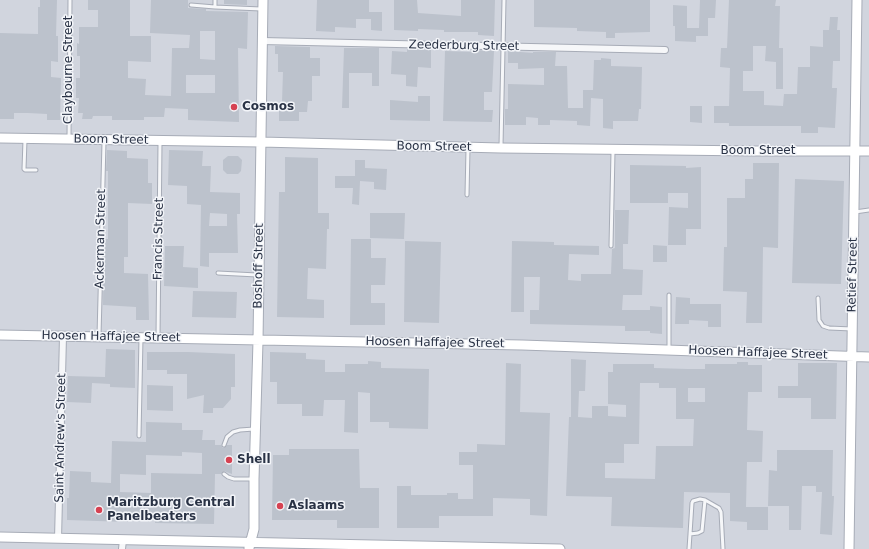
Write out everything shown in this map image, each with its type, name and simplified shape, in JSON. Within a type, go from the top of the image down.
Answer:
[{"type":"street","name":"Retief Street","points":[[849,549],[856,151],[857,0]]},
{"type":"street","name":"Boshoff Street","points":[[259,546],[254,531],[254,479],[258,340],[263,5]]},
{"type":"street","name":"Zeederburg Street","points":[[262,41],[665,50]]},
{"type":"street","name":"Boom Street","points":[[0,138],[613,150],[869,151]]},
{"type":"street","name":"Hoosen Haffajee Street","points":[[0,335],[522,345],[869,357]]},
{"type":"street","name":"Saint Andrew's Street","points":[[58,539],[63,336]]},
{"type":"street","name":"Boshoff Street","points":[[249,546],[254,531]]},
{"type":"street","points":[[0,537],[58,539],[122,545],[560,549]]},
{"type":"lane","name":"Claybourne Street","points":[[68,140],[70,0]]},
{"type":"lane","points":[[215,0],[215,7]]},
{"type":"lane","points":[[501,148],[504,0]]},
{"type":"lane","points":[[191,5],[215,7],[263,5]]},
{"type":"lane","points":[[25,139],[24,169],[36,170]]},
{"type":"lane","name":"Ackerman Street","points":[[99,338],[104,140]]},
{"type":"lane","name":"Francis Street","points":[[158,338],[160,141]]},
{"type":"lane","points":[[467,195],[468,147]]},
{"type":"lane","points":[[611,246],[613,150]]},
{"type":"lane","points":[[854,213],[869,210]]},
{"type":"lane","points":[[218,273],[259,275]]},
{"type":"lane","points":[[669,350],[670,296]]},
{"type":"lane","points":[[818,298],[820,320],[823,326],[829,328],[852,329]]},
{"type":"lane","points":[[139,436],[141,338]]},
{"type":"lane","points":[[224,445],[227,436],[232,432],[256,428]]},
{"type":"lane","points":[[224,474],[234,479],[254,479]]},
{"type":"lane","points":[[689,549],[693,500],[706,500],[719,508],[722,512],[723,549]]},
{"type":"lane","points":[[690,534],[698,534],[702,531],[706,500]]},
{"type":"shaded area","points":[[0,0],[869,0],[869,549],[0,549]]},
{"type":"building","points":[[40,0],[57,0],[56,36],[58,36],[58,62],[51,61],[51,77],[61,78],[60,120],[47,120],[47,114],[28,113],[14,113],[14,119],[0,119],[0,33],[38,34],[38,7],[40,7]]},
{"type":"building","points":[[88,0],[130,0],[130,36],[151,36],[151,62],[128,61],[128,78],[146,79],[145,95],[171,96],[172,48],[189,48],[190,35],[150,33],[151,0],[188,0],[188,8],[206,9],[206,11],[248,12],[247,49],[238,48],[239,122],[188,120],[188,109],[165,108],[164,117],[144,117],[144,120],[112,120],[112,116],[93,116],[92,119],[82,119],[83,113],[78,113],[79,98],[76,98],[76,78],[80,78],[80,56],[77,56],[79,27],[98,27],[98,10],[88,10]],"holes":[[[200,31],[215,31],[215,60],[200,59]],[[186,75],[215,75],[215,93],[186,93]]]},
{"type":"building","points":[[224,0],[247,0],[247,5],[224,4]]},
{"type":"building","points":[[317,0],[369,0],[369,12],[382,12],[382,31],[371,30],[371,19],[356,19],[356,28],[335,27],[335,32],[316,31]]},
{"type":"building","points":[[394,0],[417,0],[418,13],[461,16],[461,0],[495,0],[494,36],[478,35],[478,32],[444,32],[444,30],[418,29],[418,31],[394,30]]},
{"type":"building","points":[[534,0],[650,0],[650,32],[615,33],[615,38],[606,38],[606,32],[577,31],[577,28],[534,27]]},
{"type":"building","points":[[700,0],[716,0],[715,18],[708,18],[708,36],[696,36],[696,42],[675,41],[673,5],[687,6],[687,28],[699,28]]},
{"type":"building","points":[[729,0],[776,0],[775,6],[780,6],[779,48],[783,48],[783,89],[776,89],[776,62],[765,61],[766,46],[753,46],[753,71],[743,71],[743,91],[764,91],[764,105],[783,106],[784,94],[797,94],[798,67],[810,67],[810,46],[823,47],[823,30],[829,30],[830,17],[838,17],[837,30],[840,30],[840,61],[833,61],[832,88],[837,88],[835,128],[818,127],[818,133],[801,133],[801,126],[729,126],[729,123],[714,123],[714,106],[729,106],[730,68],[720,67],[721,48],[727,48]]},
{"type":"building","points":[[275,46],[310,47],[310,58],[320,58],[320,76],[312,76],[312,101],[308,101],[307,112],[299,112],[299,121],[279,121],[279,102],[282,102],[283,72],[278,72],[278,54],[275,54]]},
{"type":"building","points":[[344,48],[379,48],[379,86],[372,86],[372,73],[349,73],[349,108],[342,108]]},
{"type":"building","points":[[407,49],[431,50],[431,68],[418,67],[417,87],[406,86],[406,75],[391,74],[392,51],[407,52]]},
{"type":"building","points":[[474,50],[494,51],[492,92],[484,92],[484,110],[493,110],[492,122],[443,121],[445,51],[474,52]]},
{"type":"building","points":[[508,51],[533,53],[556,52],[555,66],[567,66],[568,108],[583,108],[583,90],[593,90],[594,60],[601,60],[601,58],[611,59],[611,66],[642,67],[641,109],[639,109],[638,121],[613,121],[613,129],[603,128],[603,99],[591,98],[590,126],[577,125],[577,121],[550,120],[550,125],[538,125],[538,118],[526,117],[526,125],[505,125],[505,109],[508,109],[508,84],[544,85],[544,68],[518,69],[518,63],[508,63]]},
{"type":"building","points":[[418,96],[430,96],[430,121],[390,120],[390,100],[418,102]]},
{"type":"building","points":[[690,106],[702,106],[702,123],[690,122]]},
{"type":"building","points":[[107,150],[127,151],[127,158],[148,159],[148,183],[152,183],[152,204],[128,203],[128,257],[124,257],[124,273],[148,274],[149,320],[136,320],[136,307],[103,305],[104,239],[108,239],[108,171],[106,171]]},
{"type":"building","points":[[169,150],[203,151],[202,166],[211,166],[210,192],[240,193],[240,214],[237,214],[238,253],[209,253],[209,267],[200,266],[201,205],[187,204],[187,186],[168,185]],"holes":[[[210,213],[227,214],[227,226],[209,226]]]},
{"type":"building","points":[[228,156],[238,156],[242,160],[241,171],[238,174],[227,174],[223,170],[223,160]]},
{"type":"building","points":[[285,157],[318,158],[318,213],[329,213],[326,269],[308,268],[307,299],[324,300],[324,318],[277,317],[279,192],[285,192]]},
{"type":"building","points":[[355,160],[365,160],[365,168],[387,169],[386,190],[374,189],[374,182],[360,181],[359,205],[352,204],[353,188],[335,188],[335,176],[355,176]]},
{"type":"building","points":[[753,163],[779,163],[778,248],[763,247],[762,323],[746,323],[747,292],[723,291],[724,247],[727,247],[727,198],[745,198],[745,179],[753,179]]},
{"type":"building","points":[[630,165],[686,166],[686,168],[701,167],[701,229],[686,229],[686,245],[668,245],[669,207],[688,208],[688,193],[668,193],[668,203],[630,203]]},
{"type":"building","points":[[795,179],[844,181],[841,284],[792,283]]},
{"type":"building","points":[[615,210],[629,210],[628,244],[623,244],[623,269],[643,270],[642,295],[623,295],[622,310],[650,310],[650,306],[662,307],[662,334],[650,333],[650,331],[625,331],[625,326],[530,324],[530,310],[539,310],[540,277],[524,277],[524,312],[511,312],[512,241],[554,242],[554,245],[599,246],[599,255],[569,254],[568,280],[581,281],[581,274],[611,274],[612,249],[615,248]]},
{"type":"building","points":[[370,213],[405,213],[404,239],[370,238]]},
{"type":"building","points":[[351,239],[371,239],[371,258],[386,258],[385,285],[371,285],[371,303],[385,303],[385,325],[350,325]]},
{"type":"building","points":[[405,241],[441,242],[439,323],[404,322]]},
{"type":"building","points":[[653,245],[667,246],[667,262],[653,262]]},
{"type":"building","points":[[165,246],[184,246],[183,267],[198,268],[198,288],[164,286]]},
{"type":"building","points":[[193,291],[237,292],[236,318],[192,317]]},
{"type":"building","points":[[676,297],[690,298],[690,304],[721,304],[721,327],[708,327],[708,321],[689,320],[689,324],[675,324]]},
{"type":"building","points":[[106,349],[135,350],[135,388],[110,387],[110,384],[92,383],[91,403],[67,402],[68,376],[105,377]]},
{"type":"building","points":[[147,352],[235,354],[235,387],[231,387],[231,399],[223,408],[213,408],[213,413],[203,413],[204,395],[187,399],[187,374],[167,374],[167,370],[147,370]]},
{"type":"building","points":[[270,352],[306,353],[306,359],[325,360],[325,372],[345,372],[345,364],[368,364],[368,361],[381,362],[381,368],[429,369],[428,429],[389,428],[389,422],[370,422],[370,393],[358,392],[358,433],[344,432],[345,400],[324,400],[323,416],[302,416],[302,404],[277,404],[277,382],[270,382]]},
{"type":"building","points":[[571,359],[586,360],[585,391],[579,391],[578,417],[592,418],[592,406],[608,406],[608,416],[626,417],[626,405],[608,404],[608,372],[613,372],[613,364],[654,364],[654,368],[688,369],[705,369],[705,364],[737,364],[737,362],[748,362],[748,365],[762,365],[762,392],[748,392],[747,430],[763,431],[762,462],[747,462],[746,507],[768,507],[768,530],[747,530],[747,522],[730,521],[730,493],[684,492],[683,528],[611,526],[612,497],[566,496],[569,417],[571,417]],"holes":[[[640,383],[659,383],[659,388],[676,388],[676,419],[694,419],[693,446],[656,446],[655,479],[605,478],[605,463],[624,463],[624,444],[639,444]],[[688,388],[705,388],[705,402],[688,402]]]},
{"type":"building","points":[[506,363],[521,364],[520,412],[550,413],[547,516],[530,515],[530,499],[493,498],[493,516],[439,516],[439,528],[397,528],[397,486],[411,486],[411,495],[447,495],[447,493],[458,493],[458,499],[473,499],[473,465],[459,465],[459,452],[477,452],[477,444],[505,445]]},
{"type":"building","points":[[798,363],[837,363],[836,419],[811,419],[811,398],[778,398],[778,386],[798,386]]},
{"type":"building","points":[[147,385],[173,386],[173,411],[147,410]]},
{"type":"building","points":[[146,422],[182,423],[182,430],[203,430],[202,440],[215,440],[215,445],[221,445],[223,448],[227,445],[232,445],[232,474],[224,471],[221,474],[215,474],[214,524],[155,523],[155,514],[142,514],[142,520],[128,520],[128,522],[67,520],[67,498],[69,498],[70,471],[91,472],[91,482],[111,483],[112,441],[146,442]],"holes":[[[182,452],[202,453],[202,474],[151,473],[151,493],[120,492],[120,474],[146,475],[146,455],[182,456]]]},
{"type":"building","points":[[289,449],[359,449],[360,488],[379,488],[379,528],[337,528],[337,520],[272,520],[273,455],[289,455]]},
{"type":"building","points":[[777,450],[833,450],[832,496],[834,496],[832,535],[820,534],[822,492],[816,492],[816,486],[802,486],[801,530],[789,530],[789,506],[768,506],[769,470],[777,471]]},
{"type":"place","name":"Cosmos","points":[[234,107]]},
{"type":"place","name":"Shell","points":[[229,460]]},
{"type":"place","name":"Aslaams","points":[[280,506]]},
{"type":"place","name":"Maritzburg Central Panelbeaters","points":[[99,510]]}]
